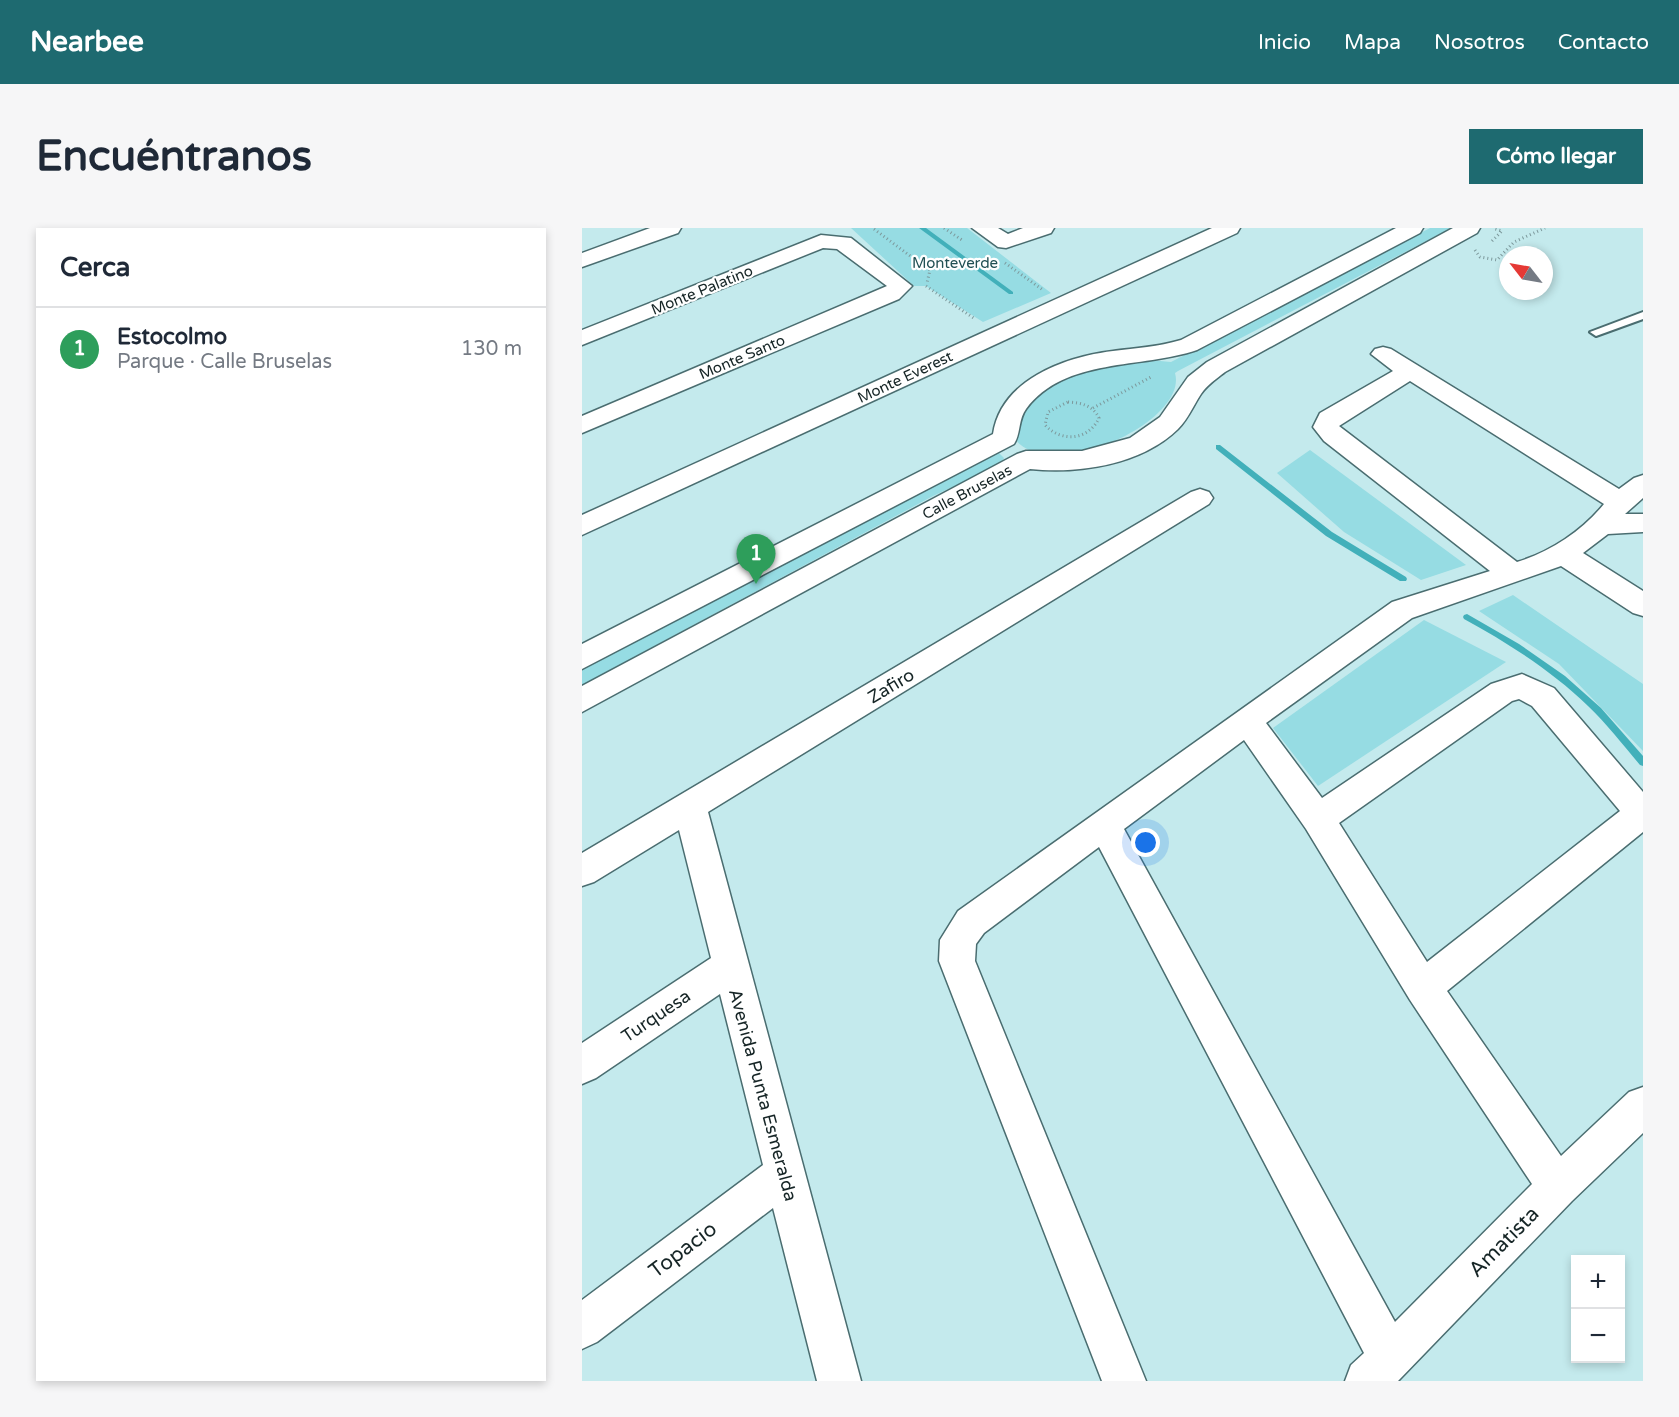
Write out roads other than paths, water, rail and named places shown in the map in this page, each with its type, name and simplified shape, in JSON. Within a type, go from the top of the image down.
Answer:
[{"type":"street","points":[[582,260],[670,228]]},
{"type":"street","points":[[975,236],[1001,251],[1012,241],[1043,228]]},
{"type":"street","name":"Monte Everest","points":[[582,526],[1229,228]]},
{"type":"street","name":"Calle Bruselas","points":[[582,658],[1005,438],[1010,415],[1015,406],[1045,382],[1088,363],[1163,353],[1189,345],[1412,228]]},
{"type":"street","name":"Calle Bruselas","points":[[582,700],[1026,460],[1068,463],[1116,452],[1136,444],[1168,425],[1194,385],[1216,367],[1469,228]]},
{"type":"street","name":"Monte Santo","points":[[582,425],[891,294],[901,286],[843,243],[821,241]]},
{"type":"street","name":"Monte Palatino","points":[[582,338],[821,241]]},
{"type":"street","points":[[1383,354],[1611,513],[1643,523]]},
{"type":"street","points":[[1410,371],[1329,419],[1326,427],[1333,435],[1513,573]]},
{"type":"street","points":[[1005,438],[1026,460]]},
{"type":"street","points":[[1124,1381],[957,961],[958,940],[971,922],[1402,610],[1563,554],[1643,484]]},
{"type":"street","name":"Zafiro","points":[[582,871],[690,808],[1200,498]]},
{"type":"street","points":[[1563,554],[1643,605]]},
{"type":"street","points":[[1318,819],[1502,692],[1522,687],[1543,697],[1642,814],[1423,988]]},
{"type":"street","points":[[1247,720],[1318,819],[1423,988],[1558,1187]]},
{"type":"street","name":"Avenida Punta Esmeralda","points":[[690,808],[839,1381]]},
{"type":"street","points":[[1104,825],[1379,1369]]},
{"type":"street","name":"Turquesa","points":[[582,1065],[730,966]]},
{"type":"street","name":"Amatista","points":[[1379,1369],[1558,1187],[1643,1106]]},
{"type":"street","name":"Topacio","points":[[582,1327],[784,1174]]},
{"type":"lane","points":[[1596,332],[1643,315]]},
{"type":"waterway","points":[[922,228],[1011,293]]},
{"type":"waterway","points":[[1218,447],[1329,534],[1403,579]]},
{"type":"waterway","points":[[1467,617],[1532,656],[1577,691],[1605,717],[1643,762]]},
{"type":"place","name":"Estocolmo","points":[[756,584]]},
{"type":"park label","name":"Monteverde","points":[[955,263]]}]
